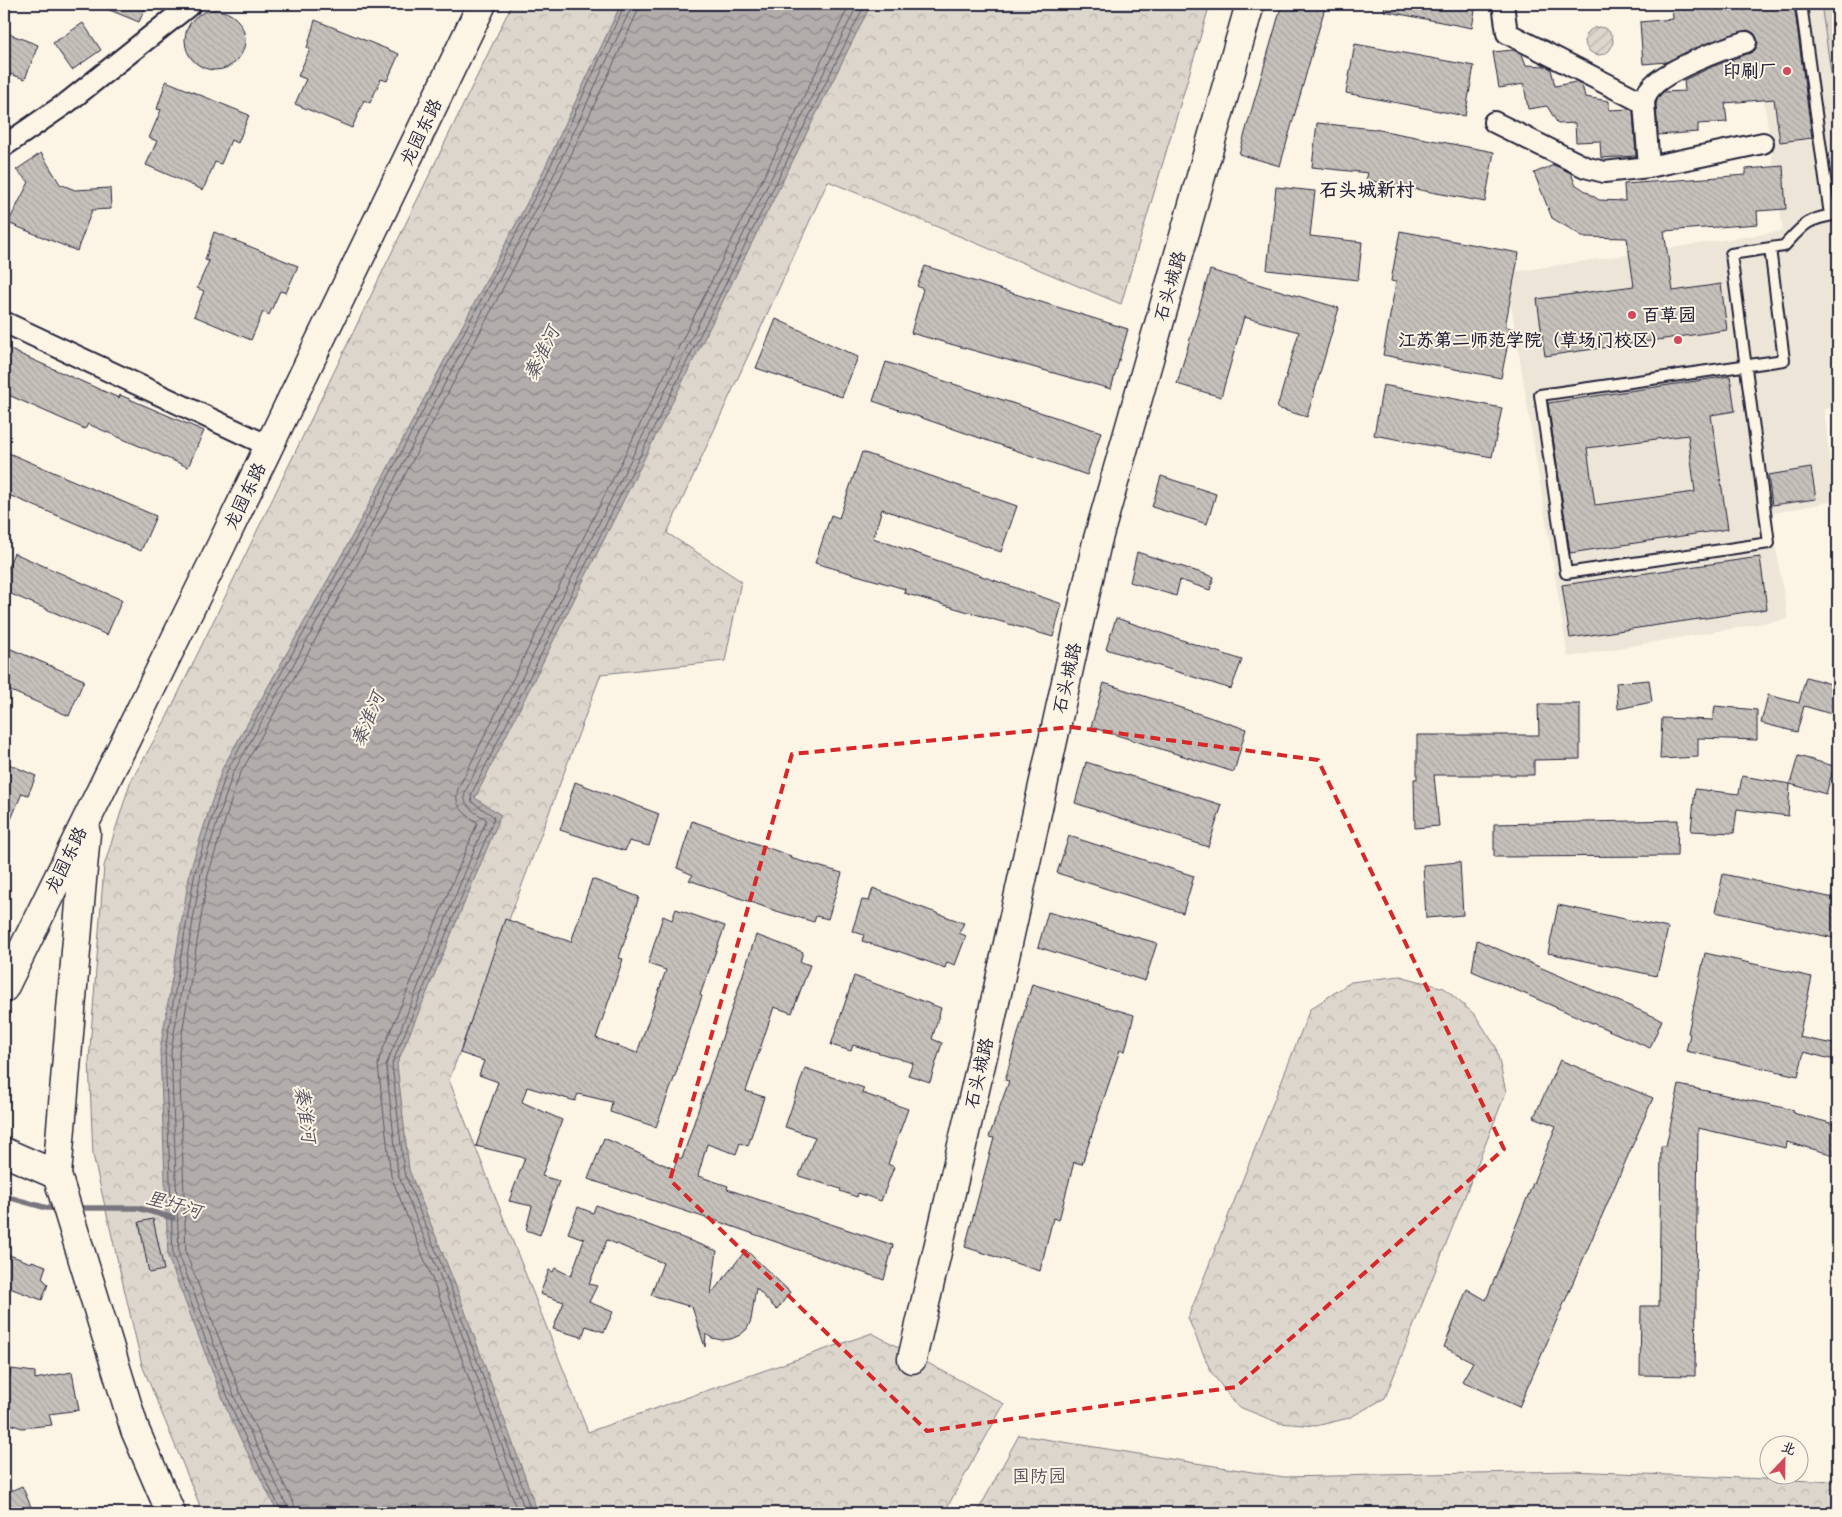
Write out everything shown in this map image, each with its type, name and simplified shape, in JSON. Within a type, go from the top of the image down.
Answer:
[{"type":"street","points":[[4,146],[68,102],[191,4]]},
{"type":"street","name":"龙园东路","points":[[4,988],[269,446],[482,4]]},
{"type":"street","name":"石头城路","points":[[912,1359],[983,1056],[1097,542],[1250,4]]},
{"type":"street","points":[[1503,4],[1507,33],[1644,103]]},
{"type":"street","points":[[1649,167],[1644,103],[1649,89],[1663,76],[1725,48],[1746,42]]},
{"type":"street","points":[[1494,122],[1586,167],[1604,172],[1649,167],[1763,143]]},
{"type":"street","points":[[4,322],[269,446]]},
{"type":"street","points":[[88,817],[58,1175],[135,1430],[171,1513]]},
{"type":"street","points":[[4,1152],[58,1175]]},
{"type":"lane","points":[[1770,248],[1784,360],[1746,365],[1540,395],[1566,573],[1769,543],[1746,365],[1731,254],[1770,248],[1784,246],[1801,226],[1816,218],[1834,214],[1801,4]]},
{"type":"highlighted area","points":[[1071,727],[1318,760],[1504,1149],[1236,1387],[927,1431],[670,1180],[792,754]]},
{"type":"shaded area","name":"江苏第二师范学院（草场门校区）","points":[[1750,4],[1838,4],[1838,407],[1824,409],[1834,501],[1770,514],[1788,619],[1568,657],[1506,273],[1783,231]]},
{"type":"green space","points":[[512,4],[1210,4],[1121,304],[828,181],[667,533],[741,581],[725,661],[601,674],[449,1080],[588,1432],[872,1333],[1004,1404],[944,1513],[203,1513],[142,1365],[93,1155],[89,1061],[104,866],[130,783],[166,719]]},
{"type":"green space","points":[[1821,4],[1838,4],[1838,121]]},
{"type":"green space","points":[[1599,27],[1609,31],[1613,41],[1609,51],[1599,55],[1589,51],[1585,41],[1589,31]]},
{"type":"green space","points":[[1400,976],[1444,988],[1475,1015],[1496,1047],[1506,1092],[1385,1398],[1349,1418],[1316,1426],[1279,1423],[1237,1406],[1211,1372],[1188,1318],[1310,1009],[1351,982]]},
{"type":"green space","name":"国防园","points":[[1019,1435],[1284,1477],[1571,1471],[1760,1479],[1760,1484],[1810,1484],[1810,1481],[1838,1482],[1838,1513],[977,1513]]},
{"type":"water","name":"秦淮河","points":[[621,4],[871,4],[475,798],[501,815],[397,1064],[409,1170],[457,1289],[538,1513],[278,1513],[231,1420],[168,1257],[160,1050],[190,871],[222,769],[349,542],[540,178]]},
{"type":"building","points":[[95,4],[147,4],[139,22]]},
{"type":"building","points":[[1282,4],[1326,4],[1280,166],[1239,154]]},
{"type":"building","points":[[1385,4],[1476,4],[1472,28],[1384,11]]},
{"type":"building","points":[[1672,4],[1794,4],[1812,138],[1780,142],[1774,99],[1725,103],[1727,122],[1698,124],[1698,132],[1658,135],[1656,104],[1663,92],[1685,91],[1684,80],[1714,66],[1750,53],[1755,50],[1758,44],[1754,33],[1748,30],[1705,44],[1667,62],[1643,64],[1640,22],[1673,19]]},
{"type":"building","points":[[215,10],[232,15],[240,23],[245,40],[240,57],[232,65],[215,70],[198,65],[190,57],[185,40],[190,23],[198,15]]},
{"type":"building","points":[[315,20],[399,54],[387,81],[381,79],[370,103],[364,100],[352,128],[295,104],[306,79],[298,76],[310,49],[307,48]]},
{"type":"building","points":[[83,23],[101,50],[72,70],[53,43]]},
{"type":"building","points":[[4,32],[38,45],[25,79],[4,72]]},
{"type":"building","points":[[1355,44],[1474,66],[1465,116],[1346,93]]},
{"type":"building","points":[[1513,50],[1522,54],[1526,65],[1546,66],[1551,69],[1555,86],[1576,82],[1582,85],[1585,97],[1609,101],[1609,110],[1630,109],[1633,111],[1636,156],[1601,158],[1600,141],[1576,142],[1575,123],[1558,124],[1547,106],[1528,109],[1524,84],[1499,88],[1493,52]]},
{"type":"building","points":[[166,81],[249,115],[238,143],[231,140],[221,164],[215,162],[203,190],[146,165],[157,141],[149,138],[161,110],[157,109]]},
{"type":"building","points":[[1317,123],[1374,129],[1494,152],[1485,202],[1366,180],[1368,173],[1312,167]]},
{"type":"building","points":[[41,153],[60,184],[75,190],[110,188],[111,209],[92,210],[77,251],[8,223],[29,182],[16,170]]},
{"type":"building","points":[[1554,165],[1571,173],[1575,184],[1599,200],[1625,201],[1624,184],[1746,175],[1746,169],[1783,166],[1786,209],[1757,211],[1758,224],[1664,231],[1673,291],[1721,284],[1727,330],[1545,356],[1537,299],[1634,286],[1627,238],[1584,237],[1552,218],[1534,173]]},
{"type":"building","points":[[1276,187],[1315,191],[1310,236],[1362,242],[1358,280],[1267,270]]},
{"type":"building","points":[[1400,231],[1519,253],[1505,327],[1511,328],[1501,378],[1383,355],[1396,282],[1391,281]]},
{"type":"building","points":[[214,232],[298,266],[286,293],[280,291],[269,315],[263,312],[251,340],[194,316],[204,291],[197,288],[209,261],[205,260]]},
{"type":"building","points":[[925,266],[1128,329],[1111,389],[911,333],[923,289],[917,286]]},
{"type":"building","points":[[1210,270],[1339,308],[1307,417],[1277,408],[1299,332],[1244,317],[1221,397],[1177,384]]},
{"type":"building","points":[[776,319],[858,357],[842,397],[756,368]]},
{"type":"building","points":[[4,347],[119,398],[120,395],[204,431],[188,467],[88,424],[85,429],[4,393]]},
{"type":"building","points":[[886,362],[1101,432],[1087,475],[873,401]]},
{"type":"building","points":[[1730,376],[1735,411],[1711,415],[1728,529],[1570,553],[1548,403]],"holes":[[[1688,435],[1695,492],[1595,505],[1587,448]]]},
{"type":"building","points":[[1383,385],[1502,408],[1492,457],[1374,435]]},
{"type":"building","points":[[4,451],[156,516],[141,551],[4,493]]},
{"type":"building","points":[[862,452],[1017,506],[1001,552],[882,509],[873,538],[1062,604],[1053,637],[904,593],[905,589],[815,563],[831,515],[839,518]]},
{"type":"building","points":[[1811,468],[1816,499],[1772,505],[1768,475]]},
{"type":"building","points":[[1161,476],[1216,494],[1207,524],[1152,507]]},
{"type":"building","points":[[1137,552],[1214,577],[1210,590],[1180,580],[1176,596],[1130,582]]},
{"type":"building","points":[[14,553],[122,600],[107,635],[4,591],[4,576]]},
{"type":"building","points":[[1760,557],[1767,609],[1570,638],[1562,585]]},
{"type":"building","points":[[1116,618],[1242,660],[1231,689],[1106,649]]},
{"type":"building","points":[[4,646],[84,680],[69,716],[4,688]]},
{"type":"building","points":[[1806,677],[1838,686],[1838,716],[1804,706],[1797,732],[1761,723],[1768,695],[1799,703]]},
{"type":"building","points":[[1649,680],[1652,702],[1618,709],[1616,683]]},
{"type":"building","points":[[1104,683],[1246,729],[1234,772],[1091,727]]},
{"type":"building","points":[[1538,704],[1580,704],[1580,759],[1534,760],[1534,775],[1434,775],[1439,826],[1415,828],[1414,779],[1417,779],[1417,735],[1539,735]]},
{"type":"building","points":[[1715,706],[1757,710],[1757,740],[1698,738],[1698,757],[1660,759],[1662,718],[1713,720]]},
{"type":"building","points":[[1798,756],[1834,766],[1826,794],[1790,784]]},
{"type":"building","points":[[4,762],[36,776],[28,795],[22,793],[4,836]]},
{"type":"building","points":[[1086,762],[1222,805],[1208,847],[1075,803]]},
{"type":"building","points":[[1742,776],[1790,784],[1788,816],[1737,809],[1734,833],[1691,831],[1695,789],[1739,794]]},
{"type":"building","points":[[575,782],[659,814],[649,846],[629,841],[625,851],[560,830]]},
{"type":"building","points":[[1678,820],[1677,856],[1494,857],[1494,824]]},
{"type":"building","points":[[692,821],[791,856],[790,858],[842,873],[828,919],[816,916],[814,922],[773,910],[689,880],[693,875],[677,868]]},
{"type":"building","points":[[1069,836],[1194,876],[1183,913],[1057,873]]},
{"type":"building","points":[[1460,862],[1463,915],[1426,918],[1423,865]]},
{"type":"building","points":[[1723,874],[1838,899],[1838,939],[1715,912]]},
{"type":"building","points":[[592,879],[639,897],[619,958],[623,959],[596,1038],[637,1053],[666,970],[648,964],[663,916],[672,920],[676,909],[725,926],[700,995],[702,996],[678,1068],[656,1127],[610,1112],[612,1102],[578,1094],[575,1101],[527,1087],[522,1102],[562,1120],[542,1176],[559,1181],[540,1235],[526,1230],[532,1206],[509,1201],[525,1158],[476,1146],[498,1082],[479,1075],[484,1061],[460,1053],[505,919],[571,942]]},
{"type":"building","points":[[873,888],[964,923],[959,933],[966,936],[955,965],[947,962],[945,968],[898,951],[862,941],[864,935],[852,931],[862,900],[869,901]]},
{"type":"building","points":[[1558,905],[1668,928],[1657,976],[1548,953]]},
{"type":"building","points":[[1048,912],[1157,943],[1145,981],[1038,947]]},
{"type":"building","points":[[756,935],[803,952],[800,962],[810,965],[792,1013],[774,1007],[746,1091],[764,1097],[748,1146],[740,1143],[736,1154],[707,1144],[698,1176],[728,1186],[727,1189],[893,1245],[884,1280],[714,1220],[588,1179],[604,1138],[674,1169],[677,1157],[682,1159]]},
{"type":"building","points":[[1477,940],[1662,1020],[1650,1048],[1472,971]]},
{"type":"building","points":[[1705,953],[1812,977],[1799,1037],[1838,1045],[1838,1061],[1804,1052],[1798,1076],[1686,1051]]},
{"type":"building","points":[[854,976],[941,1008],[932,1039],[942,1043],[930,1082],[908,1075],[913,1063],[853,1045],[851,1051],[831,1045]]},
{"type":"building","points":[[1032,984],[1134,1015],[1125,1051],[1120,1050],[1082,1164],[1074,1162],[1059,1220],[1053,1218],[1040,1271],[965,1247],[994,1138],[989,1137],[1009,1081],[1005,1080]]},
{"type":"building","points":[[1560,1060],[1653,1098],[1519,1407],[1462,1381],[1473,1362],[1444,1347],[1467,1289],[1486,1300],[1556,1126],[1534,1117]]},
{"type":"building","points":[[805,1068],[864,1088],[862,1093],[908,1109],[888,1164],[894,1167],[881,1201],[858,1193],[857,1197],[840,1191],[841,1189],[799,1176],[815,1137],[785,1127]]},
{"type":"building","points":[[1679,1085],[1794,1110],[1793,1113],[1838,1125],[1838,1156],[1787,1142],[1786,1148],[1698,1128],[1695,1376],[1640,1375],[1641,1306],[1659,1306],[1661,1146],[1666,1146]]},
{"type":"building","points":[[596,1205],[717,1251],[711,1294],[746,1250],[790,1292],[777,1310],[756,1288],[751,1320],[747,1329],[731,1339],[712,1338],[706,1334],[705,1347],[692,1307],[651,1295],[663,1263],[607,1240],[589,1284],[597,1286],[589,1302],[613,1312],[604,1332],[586,1326],[582,1337],[553,1329],[564,1302],[540,1294],[549,1270],[553,1272],[555,1268],[571,1276],[584,1239],[568,1233],[578,1207],[593,1213]]},
{"type":"building","points":[[153,1219],[164,1270],[149,1273],[139,1222]]},
{"type":"building","points":[[4,1253],[31,1263],[32,1261],[46,1266],[42,1278],[48,1284],[42,1300],[4,1286]]},
{"type":"building","points":[[11,1369],[35,1372],[35,1379],[72,1372],[79,1410],[49,1414],[52,1425],[22,1428],[4,1422],[4,1373],[10,1376]]},
{"type":"building","points":[[22,1486],[32,1509],[22,1513],[7,1513],[4,1506],[4,1494]]},
{"type":"waterway","name":"里圩河","points":[[4,1196],[47,1208],[60,1208]]},
{"type":"waterway","name":"里圩河","points":[[74,1208],[138,1208],[173,1218]]},
{"type":"place","name":"印刷厂","points":[[1787,71]]},
{"type":"place","name":"百草园","points":[[1632,315]]},
{"type":"place","name":"江苏第二师范学院（草场门校区）","points":[[1678,340]]},
{"type":"district","name":"石头城新村","points":[[1367,189]]}]
